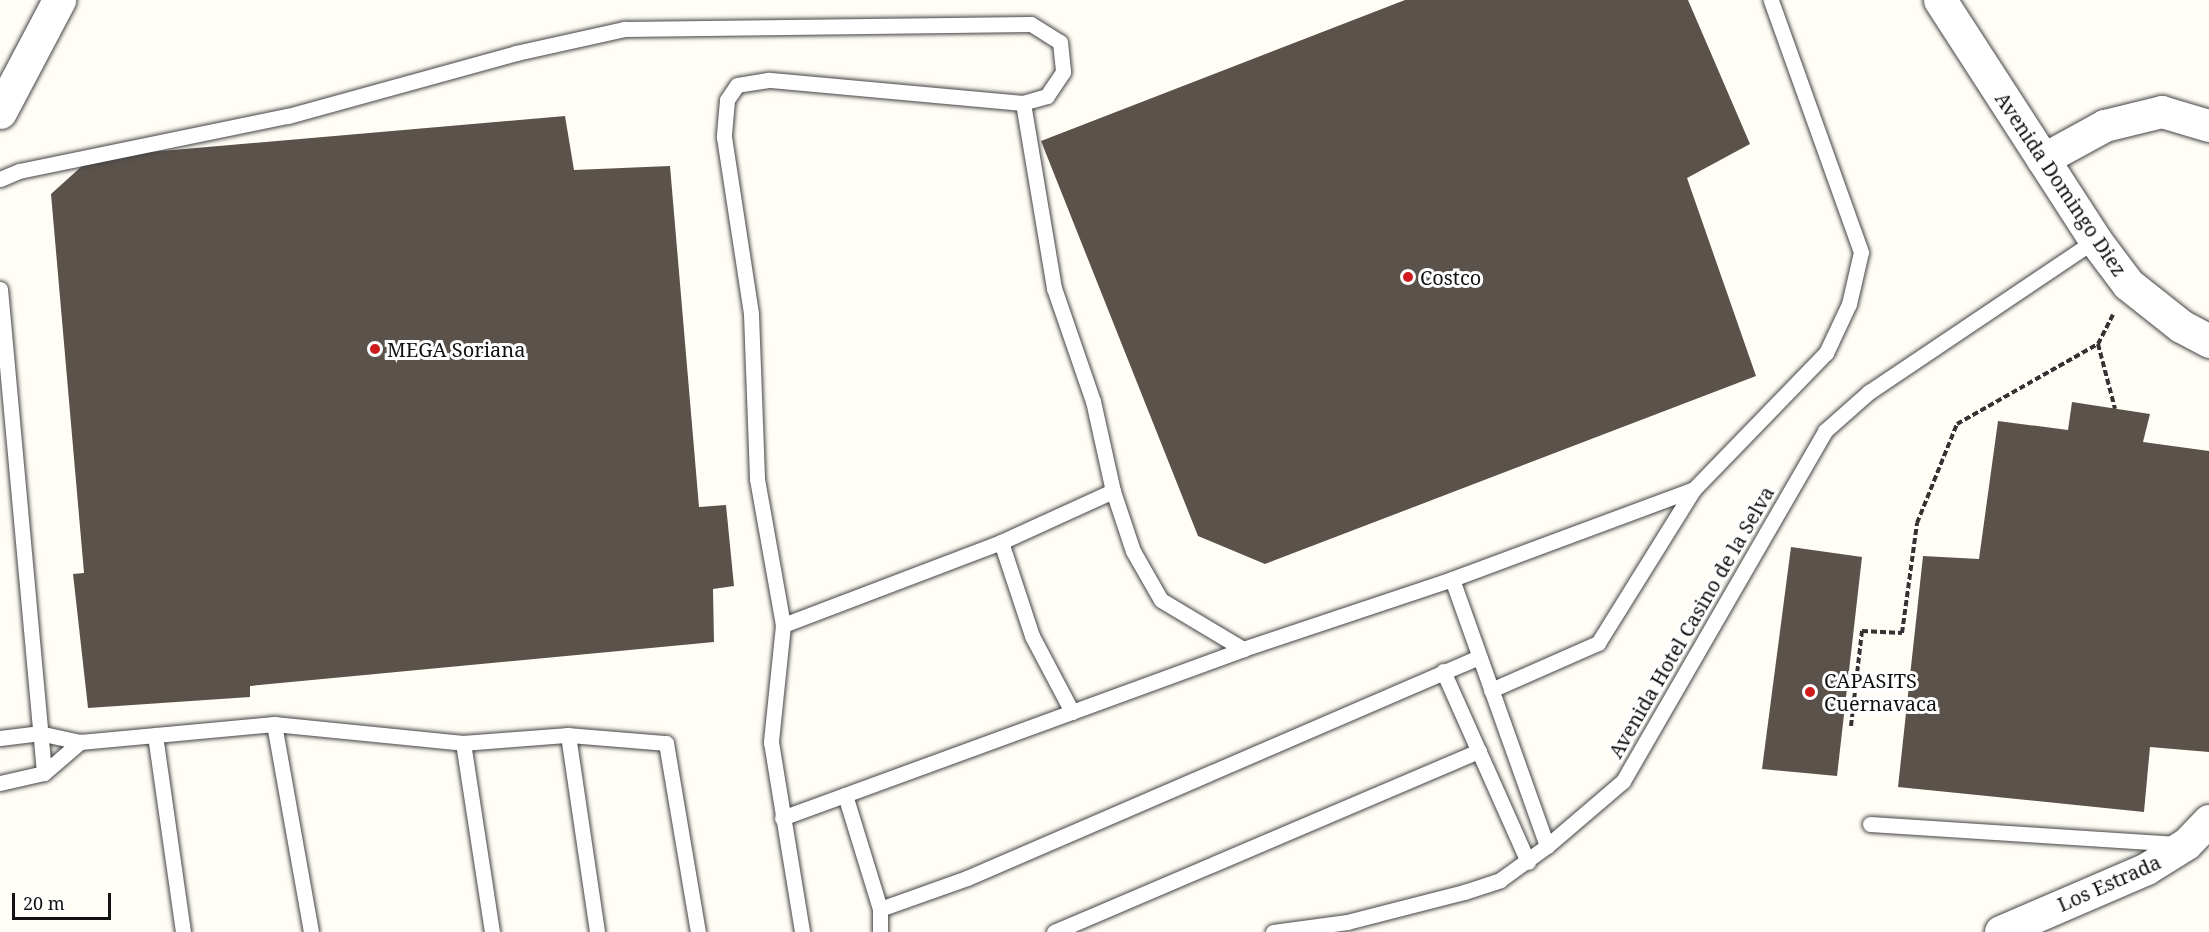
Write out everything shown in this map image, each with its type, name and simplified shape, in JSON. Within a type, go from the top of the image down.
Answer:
[{"type":"street","points":[[0,112],[59,0]]},
{"type":"street","name":"Avenida Domingo Diez","points":[[1940,0],[2095,240],[2128,284],[2181,326],[2209,341]]},
{"type":"street","points":[[2043,160],[2105,126],[2162,112],[2209,126]]},
{"type":"street","name":"Los Estrada","points":[[2001,932],[2147,869],[2187,844],[2209,821]]},
{"type":"lane","points":[[1491,690],[1598,643],[1694,489],[1826,353],[1849,304],[1861,252],[1770,0]]},
{"type":"lane","points":[[0,179],[19,171],[288,116],[516,53],[624,29],[1030,24],[1060,42],[1063,72],[1047,96],[1023,103],[768,80],[737,85],[727,100],[724,137],[751,314],[757,479],[783,625],[771,742],[802,932]]},
{"type":"lane","points":[[1023,103],[1054,288],[1093,401],[1113,491],[1133,551],[1161,600],[1243,649]]},
{"type":"lane","name":"Avenida Hotel Casino de la Selva","points":[[1273,932],[1347,922],[1464,892],[1500,880],[1528,862],[1623,781],[1825,431],[1869,392],[2095,240]]},
{"type":"lane","points":[[0,289],[44,773]]},
{"type":"lane","points":[[782,818],[1243,649],[1452,579],[1694,489]]},
{"type":"lane","points":[[783,625],[1001,542],[1113,491]]},
{"type":"lane","points":[[1001,542],[1032,636],[1072,712]]},
{"type":"lane","points":[[1452,579],[1547,846]]},
{"type":"lane","points":[[880,909],[967,878],[1479,657]]},
{"type":"lane","points":[[1443,671],[1528,862]]},
{"type":"lane","points":[[0,738],[39,733],[80,742],[274,724],[463,743],[568,735],[666,743],[698,932]]},
{"type":"lane","points":[[274,724],[311,932]]},
{"type":"lane","points":[[155,735],[183,932]]},
{"type":"lane","points":[[568,735],[597,932]]},
{"type":"lane","points":[[0,783],[44,773],[80,742]]},
{"type":"lane","points":[[463,743],[492,932]]},
{"type":"lane","points":[[1054,932],[1479,751]]},
{"type":"lane","points":[[845,795],[880,909],[880,932]]},
{"type":"lane","points":[[1870,824],[2187,844]]},
{"type":"path","points":[[1851,726],[1862,631],[1902,633],[1917,524],[1957,424],[2098,344],[2128,284]]},
{"type":"path","points":[[2098,344],[2115,409]]},
{"type":"building","name":"Costco","points":[[1405,0],[1688,0],[1750,144],[1687,178],[1756,376],[1265,564],[1198,536],[1041,141]]},
{"type":"building","name":"MEGA Soriana","points":[[565,116],[574,170],[670,166],[699,507],[726,505],[734,586],[713,589],[714,642],[250,686],[250,697],[88,708],[73,574],[84,573],[51,194],[92,157]]},
{"type":"building","points":[[2072,402],[2150,414],[2143,442],[2209,451],[2209,752],[2150,747],[2144,812],[1898,787],[1923,556],[1979,559],[1998,421],[2068,430]]},
{"type":"building","points":[[1791,547],[1862,557],[1837,776],[1762,769]]},
{"type":"place","name":"Costco","points":[[1408,277]]},
{"type":"place","name":"MEGA Soriana","points":[[375,349]]},
{"type":"place","name":"CAPASITS Cuernavaca","points":[[1810,692]]}]
